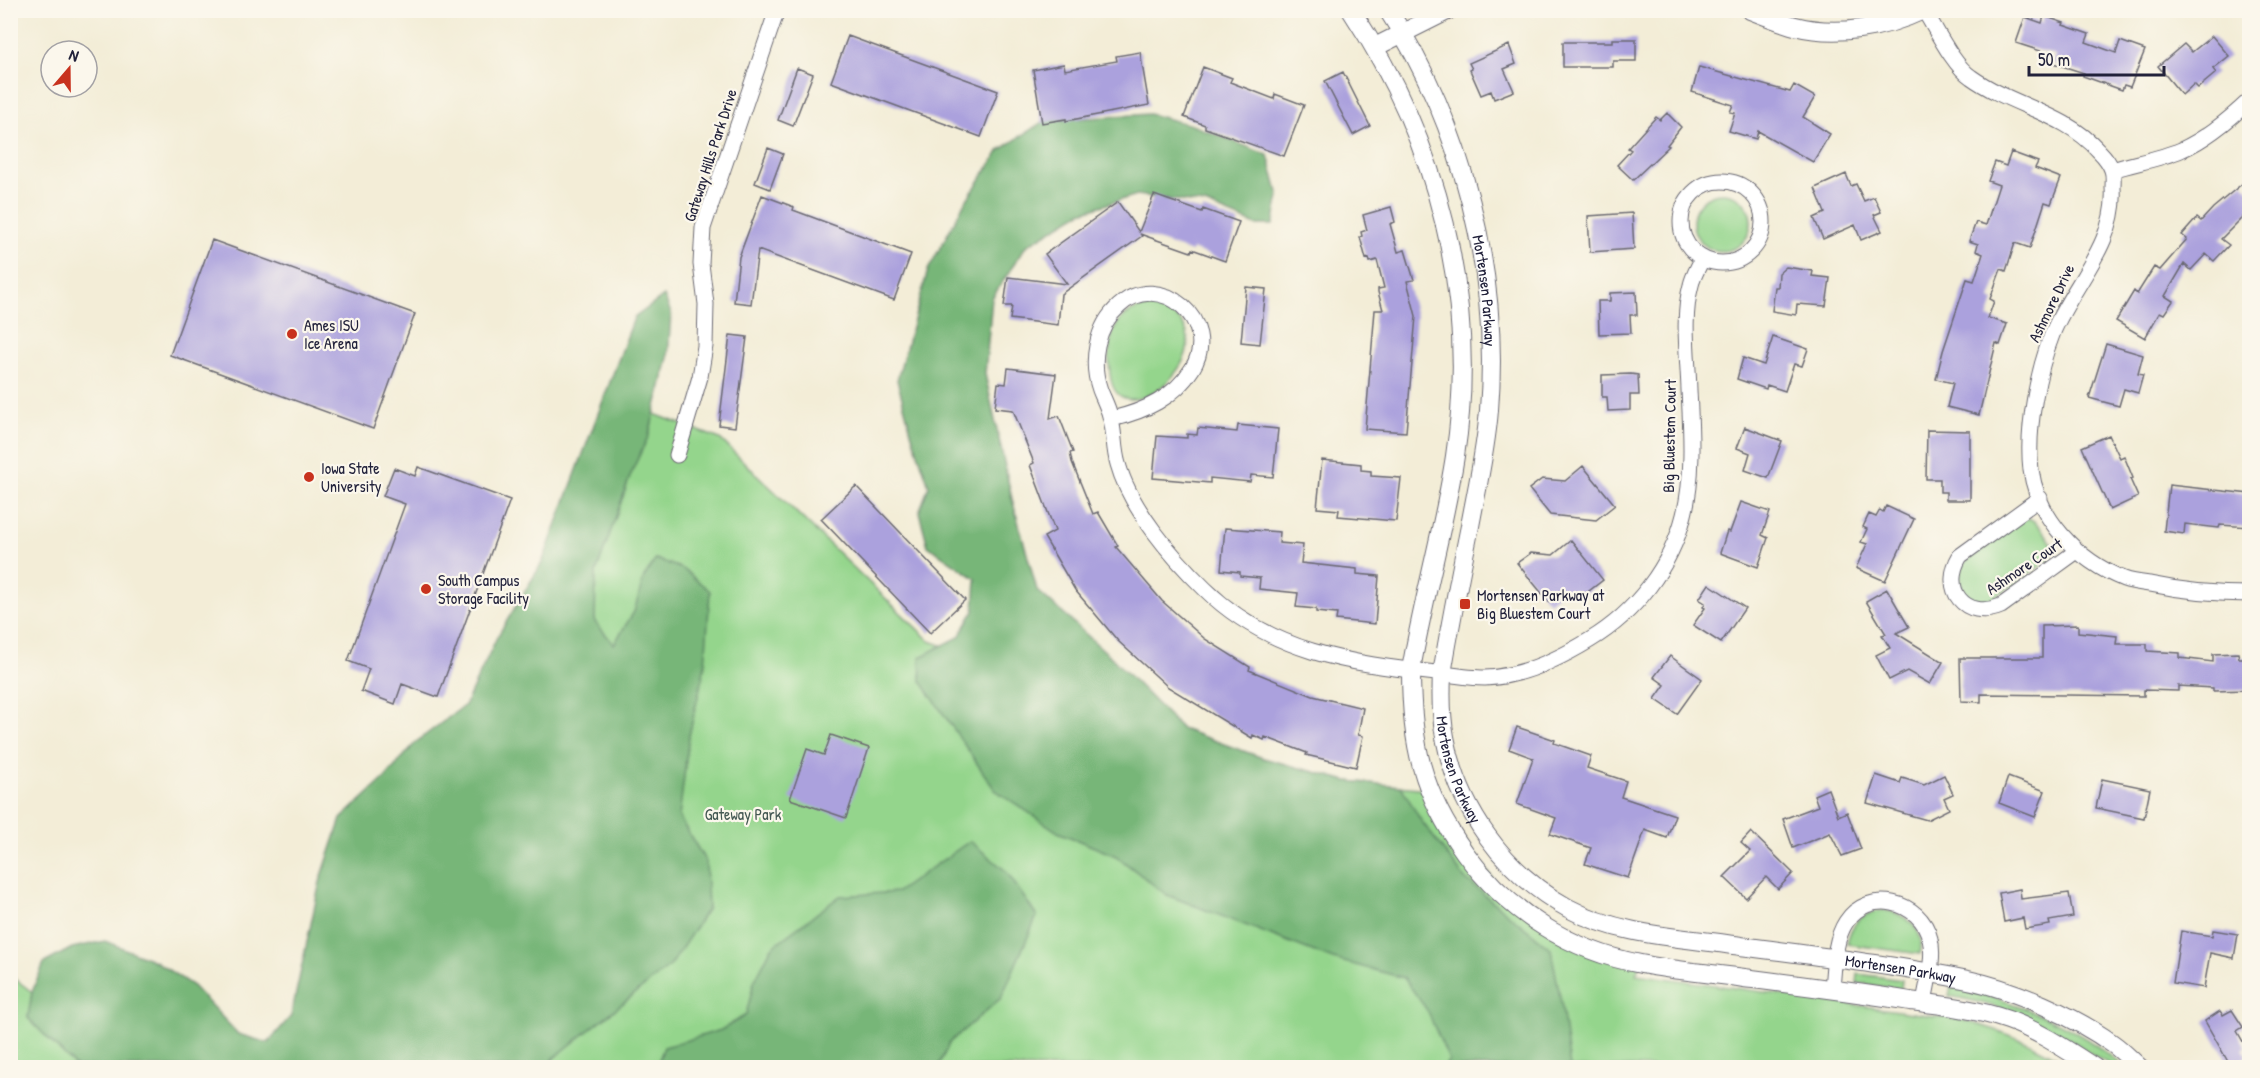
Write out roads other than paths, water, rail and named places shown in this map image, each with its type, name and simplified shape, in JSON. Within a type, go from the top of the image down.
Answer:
[{"type":"street","name":"Gateway Hills Park Drive","points":[[677,455],[700,377],[705,346],[706,304],[701,264],[703,228],[777,10]]},
{"type":"street","name":"Mortensen Parkway","points":[[1351,10],[1375,46],[1401,95],[1436,189],[1458,290],[1463,353],[1455,456],[1411,670],[1411,703],[1415,743],[1428,789],[1457,842],[1474,865],[1512,905],[1548,931],[1588,950],[1640,964],[1832,989],[1968,1010],[2008,1020],[2056,1042],[2095,1068]]},
{"type":"street","name":"Mortensen Parkway","points":[[1388,10],[1403,33],[1427,81],[1464,177],[1484,270],[1492,351],[1489,411],[1483,457],[1442,674],[1445,737],[1464,798],[1500,854],[1532,884],[1568,908],[1608,924],[1645,933],[1836,959],[1981,983],[2063,1015],[2113,1043],[2140,1068]]},
{"type":"street","points":[[1375,46],[1449,10]]},
{"type":"street","points":[[1750,10],[1797,26],[1846,30],[1876,27],[1902,20],[1924,10],[1949,51],[1969,76],[2001,94],[2070,125],[2088,138],[2112,170],[2181,150],[2207,135],[2250,100]]},
{"type":"street","name":"Ashmore Drive","points":[[2112,170],[2114,194],[2111,221],[2100,247],[2070,298],[2042,363],[2031,434],[2031,470],[2040,498],[2049,518],[2077,551],[2097,565],[2125,579],[2215,594],[2250,594]]},
{"type":"street","points":[[1730,182],[1743,186],[1754,196],[1761,208],[1763,222],[1761,236],[1754,249],[1743,258],[1730,263],[1715,264],[1702,259],[1691,251],[1680,228],[1680,214],[1685,202],[1693,191],[1711,183],[1730,182]]},
{"type":"street","name":"Big Bluestem Court","points":[[1112,419],[1118,466],[1130,494],[1168,550],[1210,594],[1253,626],[1307,651],[1362,665],[1486,678],[1515,673],[1540,666],[1572,651],[1610,628],[1644,594],[1667,561],[1684,515],[1690,476],[1691,430],[1687,327],[1691,286],[1702,259]]},
{"type":"street","points":[[1137,295],[1166,296],[1180,302],[1196,323],[1201,342],[1197,361],[1185,381],[1169,396],[1132,414],[1112,419],[1099,387],[1094,364],[1099,338],[1108,320],[1120,304],[1137,295]]},
{"type":"street","name":"Ashmore Court","points":[[2040,498],[1960,556],[1952,575],[1952,586],[1957,596],[1975,608],[1994,609],[2077,551]]},
{"type":"street","points":[[1832,989],[1842,929],[1855,911],[1865,904],[1889,902],[1916,913],[1923,922],[1931,942],[1924,1003]]},
{"type":"place","name":"Ames ISU Ice Arena","points":[[292,334]]},
{"type":"place","name":"Iowa State University","points":[[309,477]]},
{"type":"place","name":"South Campus Storage Facility","points":[[426,589]]},
{"type":"place","name":"Mortensen Parkway at Big Bluestem Court","points":[[1465,604]]},
{"type":"park label","name":"Gateway Park","points":[[743,814]]}]
